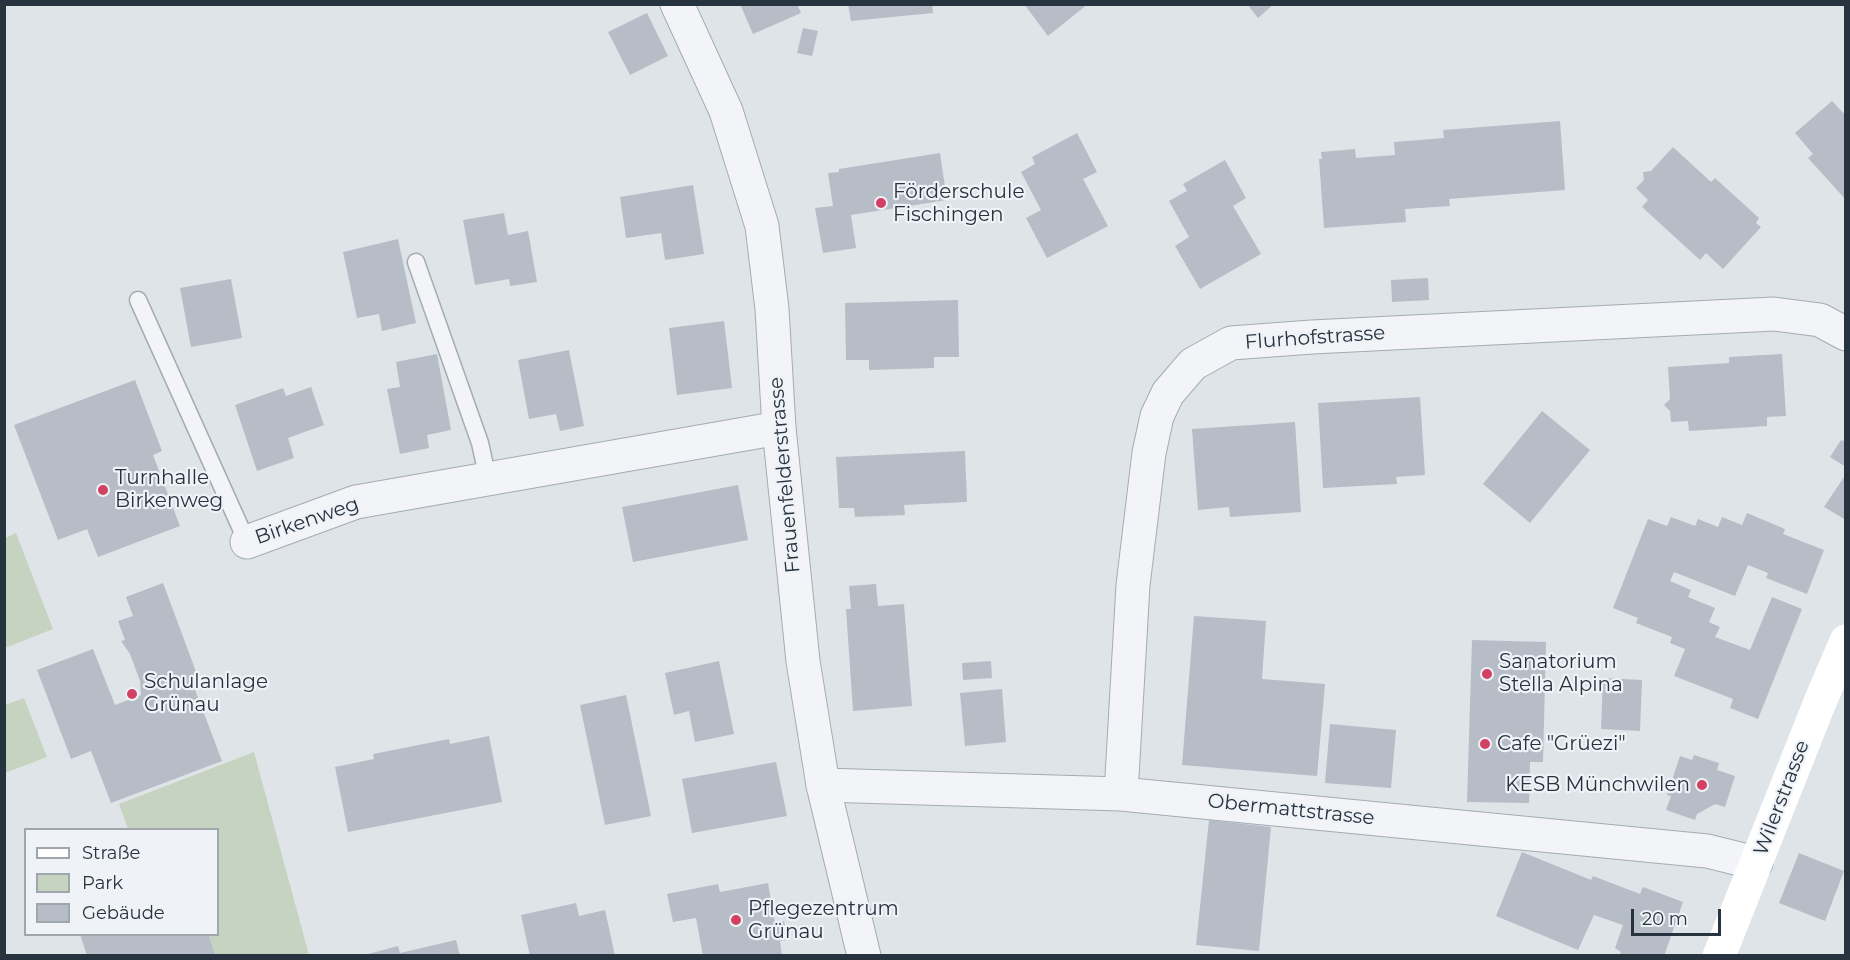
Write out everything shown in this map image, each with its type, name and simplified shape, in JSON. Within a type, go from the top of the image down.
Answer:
[{"type":"main road","name":"Wilerstrasse","points":[[1719,956],[1845,641]]},
{"type":"street","name":"Frauenfelderstrasse","points":[[677,4],[726,111],[762,226],[772,309],[779,428],[803,661],[824,785],[864,956]]},
{"type":"street","name":"Flurhofstrasse","points":[[1120,794],[1133,585],[1149,453],[1157,416],[1168,393],[1193,364],[1231,343],[1774,314],[1820,320],[1845,334]]},
{"type":"street","name":"Birkenweg","points":[[247,542],[356,502],[779,428]]},
{"type":"street","name":"Obermattstrasse","points":[[824,785],[1120,794],[1707,850],[1756,863]]},
{"type":"lane","points":[[416,262],[480,443],[488,479]]},
{"type":"lane","name":"Birkenweg","points":[[138,300],[247,542]]},
{"type":"green space","points":[[16,533],[53,629],[5,648],[5,538]]},
{"type":"green space","points":[[24,698],[47,757],[5,773],[5,705]]},
{"type":"green space","points":[[254,752],[309,955],[216,955],[208,936],[219,936],[219,828],[128,828],[119,804]]},
{"type":"building","points":[[740,4],[797,4],[801,13],[753,34]]},
{"type":"building","points":[[848,4],[932,4],[933,13],[851,21]]},
{"type":"building","points":[[1024,4],[1088,4],[1048,36]]},
{"type":"building","points":[[1247,4],[1274,4],[1258,18]]},
{"type":"building","points":[[647,13],[668,56],[630,75],[608,32]]},
{"type":"building","points":[[803,28],[818,31],[812,56],[797,53]]},
{"type":"building","points":[[1832,101],[1846,116],[1846,200],[1808,158],[1813,154],[1795,133]]},
{"type":"building","points":[[1560,121],[1565,190],[1449,199],[1450,206],[1405,209],[1406,222],[1324,228],[1319,159],[1322,159],[1321,152],[1355,149],[1356,158],[1395,155],[1394,142],[1444,138],[1443,130]]},
{"type":"building","points":[[1077,133],[1097,172],[1083,179],[1108,226],[1047,258],[1026,218],[1041,210],[1021,172],[1035,164],[1032,157]]},
{"type":"building","points":[[1673,147],[1711,182],[1715,178],[1759,218],[1756,223],[1761,227],[1723,269],[1706,253],[1700,260],[1642,207],[1648,200],[1636,188],[1644,180],[1643,172],[1651,171]]},
{"type":"building","name":"Förderschule Fischingen","points":[[940,153],[947,200],[851,215],[856,248],[823,253],[815,208],[833,206],[828,173],[839,172],[839,169]]},
{"type":"building","points":[[1225,160],[1246,198],[1233,206],[1261,254],[1200,289],[1175,246],[1189,237],[1169,201],[1187,191],[1183,184]]},
{"type":"building","points":[[693,185],[704,254],[665,260],[661,233],[626,238],[620,197]]},
{"type":"building","points":[[504,213],[508,235],[528,231],[537,282],[510,286],[509,279],[475,285],[463,220]]},
{"type":"building","points":[[398,239],[416,323],[382,331],[379,314],[357,318],[343,252]]},
{"type":"building","points":[[1428,278],[1429,300],[1392,302],[1391,280]]},
{"type":"building","points":[[231,279],[242,338],[191,347],[180,288]]},
{"type":"building","points":[[958,300],[959,357],[934,357],[934,368],[869,370],[869,360],[846,360],[845,303]]},
{"type":"building","points":[[724,321],[732,388],[677,395],[669,328]]},
{"type":"building","points":[[569,350],[584,426],[560,431],[556,414],[529,419],[518,360]]},
{"type":"building","points":[[437,354],[451,430],[427,435],[429,448],[400,454],[387,389],[400,387],[396,362]]},
{"type":"building","points":[[1782,354],[1786,416],[1767,417],[1767,426],[1689,431],[1688,421],[1671,422],[1670,411],[1664,405],[1670,399],[1668,367],[1729,363],[1729,357]]},
{"type":"building","name":"Turnhalle Birkenweg","points":[[135,380],[162,451],[153,455],[180,526],[98,557],[87,529],[58,540],[14,425]]},
{"type":"building","points":[[311,387],[324,425],[288,438],[294,458],[257,471],[235,405],[283,388],[286,396]]},
{"type":"building","points":[[1420,397],[1425,475],[1396,477],[1397,484],[1323,488],[1318,403]]},
{"type":"building","points":[[1542,411],[1590,450],[1530,523],[1483,484]]},
{"type":"building","points":[[1295,422],[1301,512],[1230,517],[1229,507],[1198,510],[1192,429]]},
{"type":"building","points":[[1841,440],[1846,442],[1846,467],[1830,457]]},
{"type":"building","points":[[965,451],[967,502],[904,505],[905,515],[855,517],[854,508],[839,508],[836,457]]},
{"type":"building","points":[[1846,474],[1846,520],[1824,507]]},
{"type":"building","points":[[738,485],[748,540],[633,562],[622,507]]},
{"type":"building","points":[[1747,513],[1785,529],[1783,534],[1824,550],[1807,594],[1766,578],[1768,573],[1748,565],[1735,596],[1674,572],[1670,581],[1691,590],[1688,597],[1715,608],[1709,622],[1720,627],[1715,637],[1750,650],[1772,597],[1802,609],[1758,719],[1730,708],[1733,699],[1674,676],[1685,649],[1670,643],[1672,637],[1636,623],[1638,618],[1613,608],[1648,519],[1667,526],[1671,517],[1695,526],[1698,519],[1718,527],[1722,517],[1742,525]]},
{"type":"building","points":[[163,583],[201,685],[194,687],[222,761],[111,803],[91,751],[71,759],[37,670],[93,649],[115,705],[141,695],[140,681],[130,654],[121,641],[125,640],[118,621],[133,616],[126,597]]},
{"type":"building","points":[[876,584],[878,606],[904,604],[912,706],[853,711],[846,609],[851,609],[849,586]]},
{"type":"building","points":[[1194,616],[1266,621],[1262,679],[1325,684],[1317,776],[1182,765]]},
{"type":"building","points":[[1472,640],[1546,642],[1543,762],[1530,762],[1529,803],[1467,802]]},
{"type":"building","points":[[719,661],[734,734],[695,742],[689,711],[674,715],[665,673]]},
{"type":"building","points":[[991,661],[992,678],[963,680],[962,663]]},
{"type":"building","points":[[1603,678],[1642,680],[1640,731],[1601,729]]},
{"type":"building","points":[[1002,689],[1006,742],[965,746],[960,693]]},
{"type":"building","points":[[626,695],[651,816],[605,825],[580,705]]},
{"type":"building","points":[[1330,724],[1396,730],[1391,788],[1325,783]]},
{"type":"building","points":[[489,736],[502,802],[348,832],[335,767],[374,759],[373,754],[449,739],[450,744]]},
{"type":"building","name":"KESB Münchwilen","points":[[1694,755],[1719,763],[1717,770],[1735,776],[1725,807],[1715,804],[1697,814],[1695,820],[1666,810],[1671,796],[1667,795],[1680,756],[1692,760]]},
{"type":"building","points":[[776,762],[787,816],[692,833],[682,779]]},
{"type":"building","points":[[1209,820],[1271,827],[1259,951],[1196,945]]},
{"type":"building","points":[[1522,852],[1591,880],[1593,876],[1640,894],[1643,887],[1683,902],[1664,956],[1619,956],[1621,952],[1615,948],[1623,925],[1594,915],[1578,950],[1496,916]]},
{"type":"building","points":[[1799,853],[1844,871],[1825,921],[1779,903]]},
{"type":"building","name":"Pflegezentrum Grünau","points":[[768,883],[775,923],[784,921],[788,940],[780,941],[782,956],[703,956],[696,918],[673,922],[667,894],[718,884],[720,892]]},
{"type":"building","points":[[576,903],[579,916],[605,910],[615,956],[530,956],[521,915]]},
{"type":"building","points":[[81,936],[209,936],[216,956],[87,956]]},
{"type":"building","points":[[456,940],[460,956],[361,956],[398,946],[400,953]]},
{"type":"place","name":"Förderschule Fischingen","points":[[881,203]]},
{"type":"place","name":"Turnhalle Birkenweg","points":[[103,490]]},
{"type":"place","name":"Sanatorium Stella Alpina","points":[[1487,674]]},
{"type":"place","name":"Schulanlage Grünau","points":[[132,694]]},
{"type":"place","name":"Cafe \"Grüezi\"","points":[[1485,744]]},
{"type":"place","name":"KESB Münchwilen","points":[[1702,785]]},
{"type":"place","name":"Pflegezentrum Grünau","points":[[736,920]]}]
